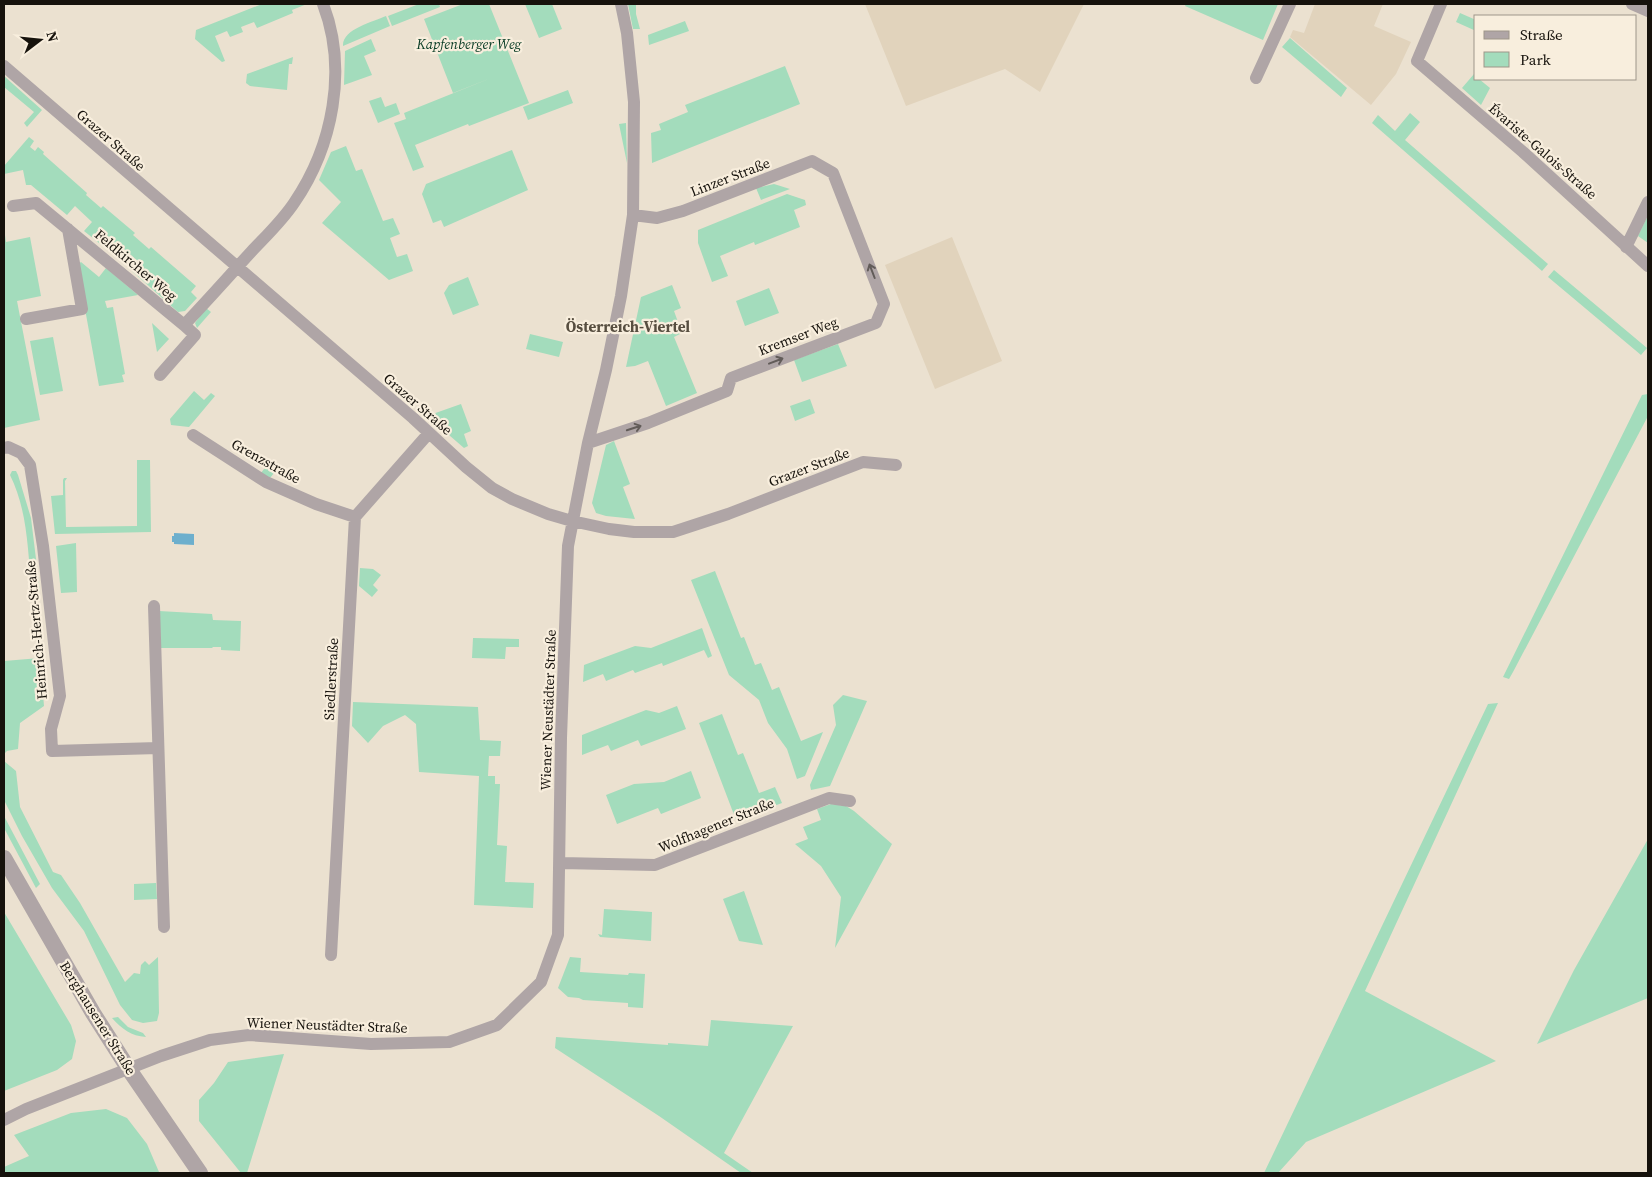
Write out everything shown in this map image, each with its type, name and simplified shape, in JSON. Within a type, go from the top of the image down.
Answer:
[{"type":"street","points":[[160,375],[195,335],[184,325],[294,204],[307,182],[324,143],[335,93],[335,49],[323,4]]},
{"type":"street","name":"Wiener Neustädter Straße","points":[[4,1120],[26,1109],[128,1068],[210,1040],[250,1035],[371,1044],[449,1042],[497,1024],[541,982],[558,935],[561,738],[568,546],[588,443],[622,296],[633,215],[634,102],[621,4]]},
{"type":"street","points":[[1256,78],[1290,4]]},
{"type":"street","name":"Évariste-Galois-Straße","points":[[1441,4],[1417,61],[1530,158],[1648,266]]},
{"type":"street","points":[[1632,4],[1648,11]]},
{"type":"street","name":"Grazer Straße","points":[[4,66],[429,433],[466,468],[492,488],[521,503],[572,521],[608,529],[634,532],[673,532],[728,514],[863,462],[896,465]]},
{"type":"street","name":"Linzer Straße","points":[[633,215],[657,218],[683,211],[812,161],[833,173]]},
{"type":"street","name":"Kremser Weg","points":[[588,443],[648,423],[727,391],[731,378],[876,323],[884,304],[833,173]]},
{"type":"street","points":[[1626,247],[1648,202]]},
{"type":"street","name":"Feldkircher Weg","points":[[12,206],[36,203],[184,325]]},
{"type":"street","points":[[26,319],[82,309],[68,229]]},
{"type":"street","points":[[355,517],[429,433]]},
{"type":"street","name":"Grenzstraße","points":[[193,435],[266,482],[316,504],[355,517]]},
{"type":"street","name":"Heinrich-Hertz-Straße","points":[[4,448],[8,447],[21,453],[30,465],[44,546],[60,696],[51,729],[52,750],[158,748]]},
{"type":"street","name":"Siedlerstraße","points":[[331,955],[355,517]]},
{"type":"street","points":[[154,606],[164,926]]},
{"type":"street","name":"Wolfhagener Straße","points":[[560,863],[655,865],[829,798],[850,801]]},
{"type":"street","name":"Berghausener Straße","points":[[4,858],[94,1016],[200,1173]]},
{"type":"shaded area","points":[[865,4],[1084,4],[1040,92],[1005,69],[906,106]]},
{"type":"shaded area","points":[[1315,4],[1383,4],[1374,26],[1411,42],[1396,74],[1371,105],[1290,37],[1293,30],[1304,33]]},
{"type":"shaded area","points":[[952,237],[1002,361],[935,389],[885,265]]},
{"type":"green space","points":[[262,4],[307,4],[292,10],[293,13],[257,28],[254,22],[241,27],[243,32],[230,37],[227,31],[215,36],[225,61],[222,62],[195,39],[196,30]]},
{"type":"green space","points":[[419,4],[439,4],[440,7],[392,26],[388,16]]},
{"type":"green space","name":"Kapfenberger Weg","points":[[463,4],[489,4],[529,103],[415,145],[424,167],[413,171],[394,123],[406,119],[404,113],[491,78],[453,93],[424,19]]},
{"type":"green space","points":[[525,4],[552,4],[562,29],[539,38]]},
{"type":"green space","points":[[628,4],[636,4],[636,14],[640,29],[633,29]]},
{"type":"green space","points":[[1186,4],[1278,4],[1263,40],[1185,6]]},
{"type":"green space","points":[[1460,13],[1474,19],[1474,30],[1456,22]]},
{"type":"green space","points":[[386,16],[390,26],[343,46],[347,35],[359,27]]},
{"type":"green space","points":[[685,21],[689,31],[649,45],[648,35]]},
{"type":"green space","points":[[1290,38],[1347,88],[1341,97],[1282,47]]},
{"type":"green space","points":[[371,39],[376,51],[364,56],[372,75],[344,85],[345,51]]},
{"type":"green space","points":[[293,57],[292,64],[289,64],[287,90],[250,86],[246,83],[247,74]]},
{"type":"green space","points":[[785,66],[800,104],[652,163],[651,133],[661,130],[659,124],[688,112],[685,105]]},
{"type":"green space","points":[[1474,74],[1474,80],[1480,80],[1490,88],[1481,105],[1462,88]]},
{"type":"green space","points":[[4,76],[42,110],[27,127],[24,123],[34,112],[4,87]]},
{"type":"green space","points":[[568,90],[573,103],[528,120],[523,107]]},
{"type":"green space","points":[[381,97],[385,107],[396,103],[400,114],[378,123],[369,101]]},
{"type":"green space","points":[[1410,113],[1420,122],[1405,140],[1548,264],[1542,271],[1372,123],[1378,115],[1395,131]]},
{"type":"green space","points":[[626,123],[627,163],[619,124]]},
{"type":"green space","points":[[29,137],[34,141],[30,147],[35,151],[38,147],[44,152],[43,154],[87,193],[86,195],[101,208],[103,206],[135,233],[133,235],[149,249],[151,247],[196,286],[191,292],[197,298],[185,311],[178,312],[132,271],[139,262],[122,247],[114,255],[84,231],[92,222],[75,206],[67,215],[31,185],[26,185],[23,170],[4,174],[4,166]]},
{"type":"green space","points":[[346,146],[356,171],[362,169],[383,221],[393,218],[400,234],[390,238],[397,257],[407,254],[413,271],[389,280],[322,223],[341,202],[319,180],[331,152]]},
{"type":"green space","points":[[512,150],[528,190],[444,227],[441,220],[433,223],[422,194],[426,184]]},
{"type":"green space","points":[[774,184],[790,189],[761,200],[756,188]]},
{"type":"green space","points":[[787,194],[805,200],[806,205],[794,210],[800,227],[755,245],[754,242],[720,256],[728,276],[712,282],[698,243],[698,230]]},
{"type":"green space","points":[[1648,215],[1648,243],[1638,236]]},
{"type":"green space","points":[[4,228],[6,242],[30,237],[41,296],[17,301],[40,420],[4,428]]},
{"type":"green space","points":[[81,262],[99,277],[106,268],[138,295],[105,301],[107,308],[113,307],[125,374],[122,375],[124,382],[99,386],[77,265]]},
{"type":"green space","points":[[1554,270],[1647,348],[1641,355],[1548,277]]},
{"type":"green space","points":[[468,277],[479,305],[453,315],[444,293],[449,285]]},
{"type":"green space","points":[[672,285],[681,308],[674,311],[682,333],[674,337],[697,393],[666,406],[648,361],[626,367],[641,297]]},
{"type":"green space","points":[[769,288],[779,313],[745,326],[736,301]]},
{"type":"green space","points":[[206,308],[211,312],[197,328],[195,323]]},
{"type":"green space","points":[[152,323],[169,339],[157,352]]},
{"type":"green space","points":[[530,334],[563,342],[559,357],[526,349]]},
{"type":"green space","points":[[53,337],[63,391],[40,395],[30,341]]},
{"type":"green space","points":[[838,344],[847,366],[802,382],[794,360]]},
{"type":"green space","points":[[194,391],[204,400],[211,393],[215,396],[189,427],[171,425],[170,419]]},
{"type":"green space","points":[[1648,394],[1648,416],[1513,672],[1509,679],[1503,677],[1642,395]]},
{"type":"green space","points":[[810,399],[815,413],[795,421],[790,406]]},
{"type":"green space","points":[[461,404],[471,431],[464,434],[468,446],[464,448],[427,416]]},
{"type":"green space","points":[[614,441],[630,484],[623,487],[635,519],[596,513],[592,503],[606,445]]},
{"type":"green space","points":[[137,460],[150,460],[151,532],[55,534],[51,496],[63,495],[64,478],[67,478],[65,481],[66,527],[137,526]]},
{"type":"green space","points":[[270,461],[278,468],[270,478],[261,473]]},
{"type":"green space","points":[[12,471],[16,471],[18,475],[31,518],[40,592],[33,591],[31,586],[26,529],[20,501],[10,475]]},
{"type":"green space","points":[[76,543],[77,592],[61,593],[56,546]]},
{"type":"green space","points":[[360,568],[373,569],[381,575],[373,585],[378,590],[372,597],[359,586]]},
{"type":"green space","points":[[715,571],[741,638],[744,637],[755,665],[761,663],[772,690],[779,687],[801,741],[823,732],[805,776],[797,779],[787,749],[768,723],[759,700],[729,675],[691,580]]},
{"type":"green space","points":[[159,611],[212,614],[213,620],[241,621],[240,651],[221,650],[221,647],[161,648]]},
{"type":"green space","points":[[702,628],[712,656],[708,658],[704,650],[663,666],[662,663],[635,673],[633,670],[606,681],[603,674],[583,682],[584,665],[635,646],[651,648]]},
{"type":"green space","points":[[473,638],[519,639],[519,647],[506,647],[505,659],[472,658]]},
{"type":"green space","points":[[40,658],[44,706],[20,723],[18,749],[7,751],[4,754],[4,661]]},
{"type":"green space","points":[[843,695],[867,701],[830,786],[811,790],[810,785],[836,725],[833,705]]},
{"type":"green space","points":[[353,702],[478,707],[480,740],[501,741],[500,756],[489,756],[488,776],[495,776],[495,784],[500,784],[497,845],[507,846],[505,882],[534,883],[533,908],[474,905],[479,776],[419,772],[416,724],[405,715],[383,726],[368,743],[352,726]]},
{"type":"green space","points":[[1498,703],[1365,991],[1496,1061],[1306,1142],[1278,1173],[1264,1173],[1488,704]]},
{"type":"green space","points":[[677,706],[686,729],[641,746],[638,740],[611,751],[608,745],[582,755],[582,735],[646,710],[659,713]]},
{"type":"green space","points":[[722,714],[738,755],[743,753],[759,793],[775,787],[782,803],[736,820],[699,723]]},
{"type":"green space","points":[[4,761],[16,771],[20,807],[53,872],[61,875],[80,903],[125,982],[134,973],[140,974],[141,965],[145,961],[149,965],[158,957],[159,1013],[157,1021],[143,1023],[132,1020],[120,1005],[84,931],[52,888],[4,800]]},
{"type":"green space","points":[[691,771],[701,798],[661,814],[658,808],[617,824],[606,795],[634,784],[664,782]]},
{"type":"green space","points":[[831,804],[846,806],[854,811],[892,844],[835,948],[841,897],[821,866],[795,844],[808,839],[803,827],[821,820],[817,809]]},
{"type":"green space","points":[[4,816],[40,884],[36,888],[4,828]]},
{"type":"green space","points":[[1648,839],[1648,998],[1537,1044],[1574,970]]},
{"type":"green space","points":[[156,883],[157,899],[134,900],[134,884]]},
{"type":"green space","points":[[744,891],[763,945],[739,941],[723,899]]},
{"type":"green space","points":[[604,909],[652,912],[651,941],[600,937],[598,934],[602,935]]},
{"type":"green space","points":[[4,912],[71,1025],[76,1041],[72,1059],[57,1070],[4,1091]]},
{"type":"green space","points":[[570,957],[581,958],[580,972],[628,975],[629,973],[645,974],[643,1008],[628,1007],[628,1003],[568,997],[558,988]]},
{"type":"green space","points":[[118,1017],[128,1027],[143,1033],[146,1037],[123,1029],[112,1018]]},
{"type":"green space","points":[[711,1020],[793,1026],[724,1153],[753,1173],[741,1173],[659,1116],[555,1048],[556,1037],[708,1046]]},
{"type":"green space","points":[[284,1054],[247,1173],[241,1173],[199,1121],[199,1100],[214,1083],[228,1062]]},
{"type":"green space","points":[[106,1109],[127,1118],[147,1144],[159,1172],[4,1173],[4,1167],[29,1156],[14,1135],[71,1113]]},
{"type":"water","points":[[174,533],[194,534],[194,545],[174,544],[172,536],[174,536]]},
{"type":"district","name":"Österreich-Viertel","points":[[628,326]]}]
